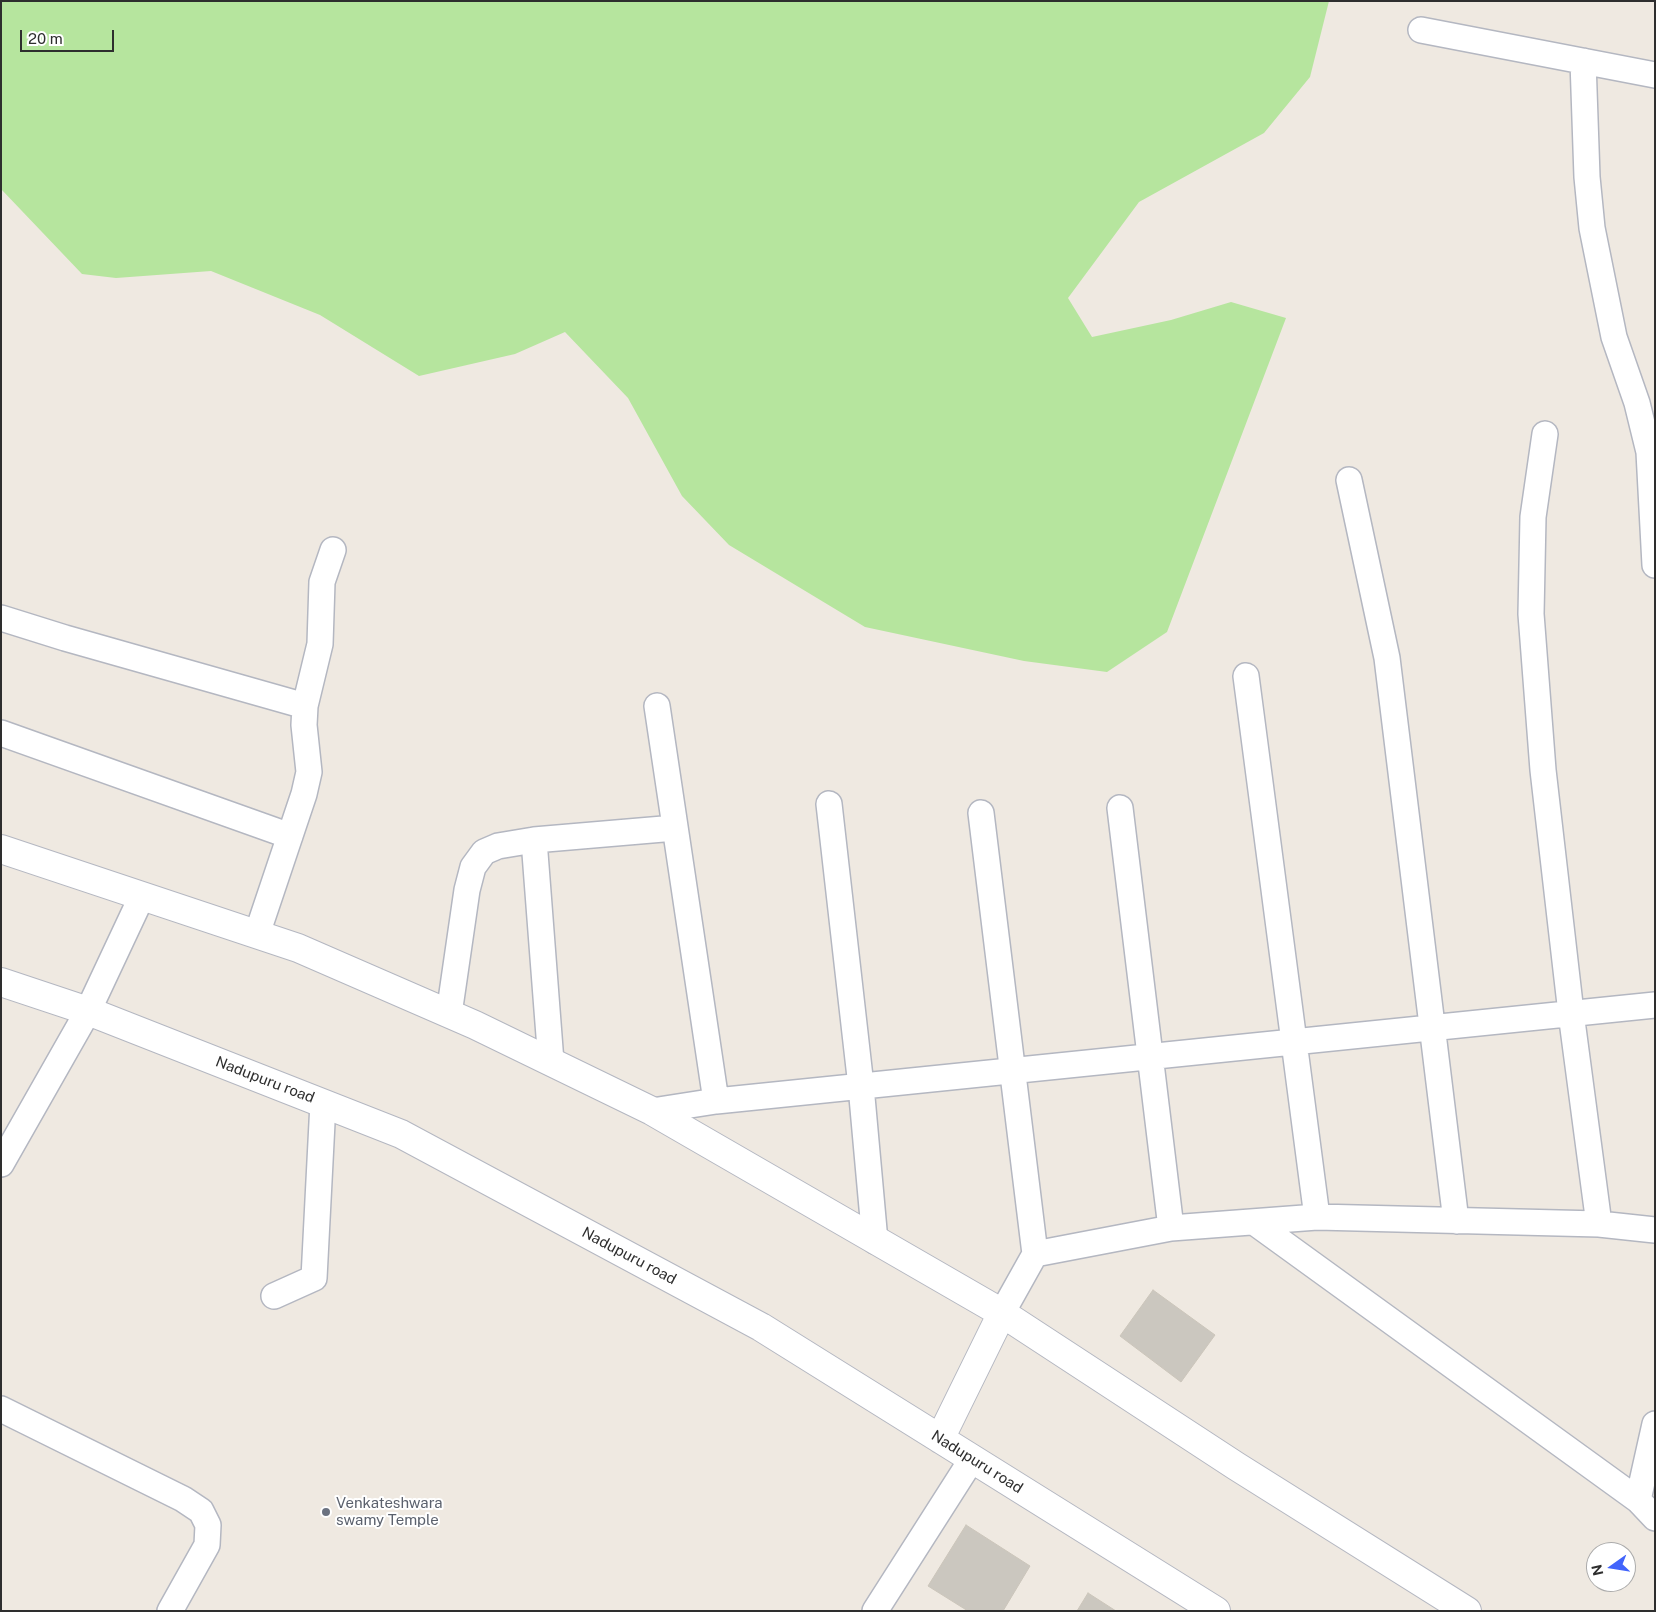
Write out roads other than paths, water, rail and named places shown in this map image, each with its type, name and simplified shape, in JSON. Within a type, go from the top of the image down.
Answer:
[{"type":"street","points":[[1421,30],[1655,75]]},
{"type":"street","points":[[1583,61],[1587,177],[1592,228],[1614,337],[1637,403],[1648,452],[1655,565]]},
{"type":"street","points":[[1545,434],[1533,517],[1531,614],[1543,770],[1571,1013],[1599,1224]]},
{"type":"street","points":[[1349,480],[1386,658],[1434,1028],[1456,1221]]},
{"type":"street","points":[[257,934],[304,794],[309,772],[304,726],[305,706],[320,644],[322,582],[333,550]]},
{"type":"street","points":[[1,618],[64,638],[305,706]]},
{"type":"street","points":[[1246,676],[1317,1217]]},
{"type":"street","points":[[657,706],[716,1101]]},
{"type":"street","points":[[1,733],[290,836]]},
{"type":"street","points":[[829,804],[875,1241]]},
{"type":"street","points":[[1120,808],[1171,1228]]},
{"type":"street","points":[[940,1439],[1002,1313],[1035,1254],[981,812]]},
{"type":"street","points":[[449,1014],[466,890],[473,867],[484,852],[498,846],[534,840],[675,828]]},
{"type":"street","points":[[534,840],[551,1062]]},
{"type":"street","points":[[1,849],[298,948],[449,1014],[652,1111],[1002,1313],[1236,1466],[1467,1611]]},
{"type":"street","points":[[1,1164],[88,1011],[142,896]]},
{"type":"street","name":"Nadupuru road","points":[[1,982],[88,1011],[401,1134],[761,1327],[1216,1611]]},
{"type":"street","points":[[652,1111],[716,1101],[1655,1005]]},
{"type":"street","points":[[274,1296],[314,1278],[323,1103]]},
{"type":"street","points":[[1035,1254],[1171,1228],[1317,1217],[1599,1224],[1655,1230]]},
{"type":"street","points":[[1254,1222],[1638,1500],[1655,1518]]},
{"type":"street","points":[[1,1409],[183,1499],[201,1511],[208,1525],[207,1545],[170,1611]]},
{"type":"street","points":[[1638,1500],[1655,1424]]},
{"type":"street","points":[[874,1611],[972,1459]]},
{"type":"place","name":"Venkateshwara swamy Temple","points":[[326,1512]]}]
